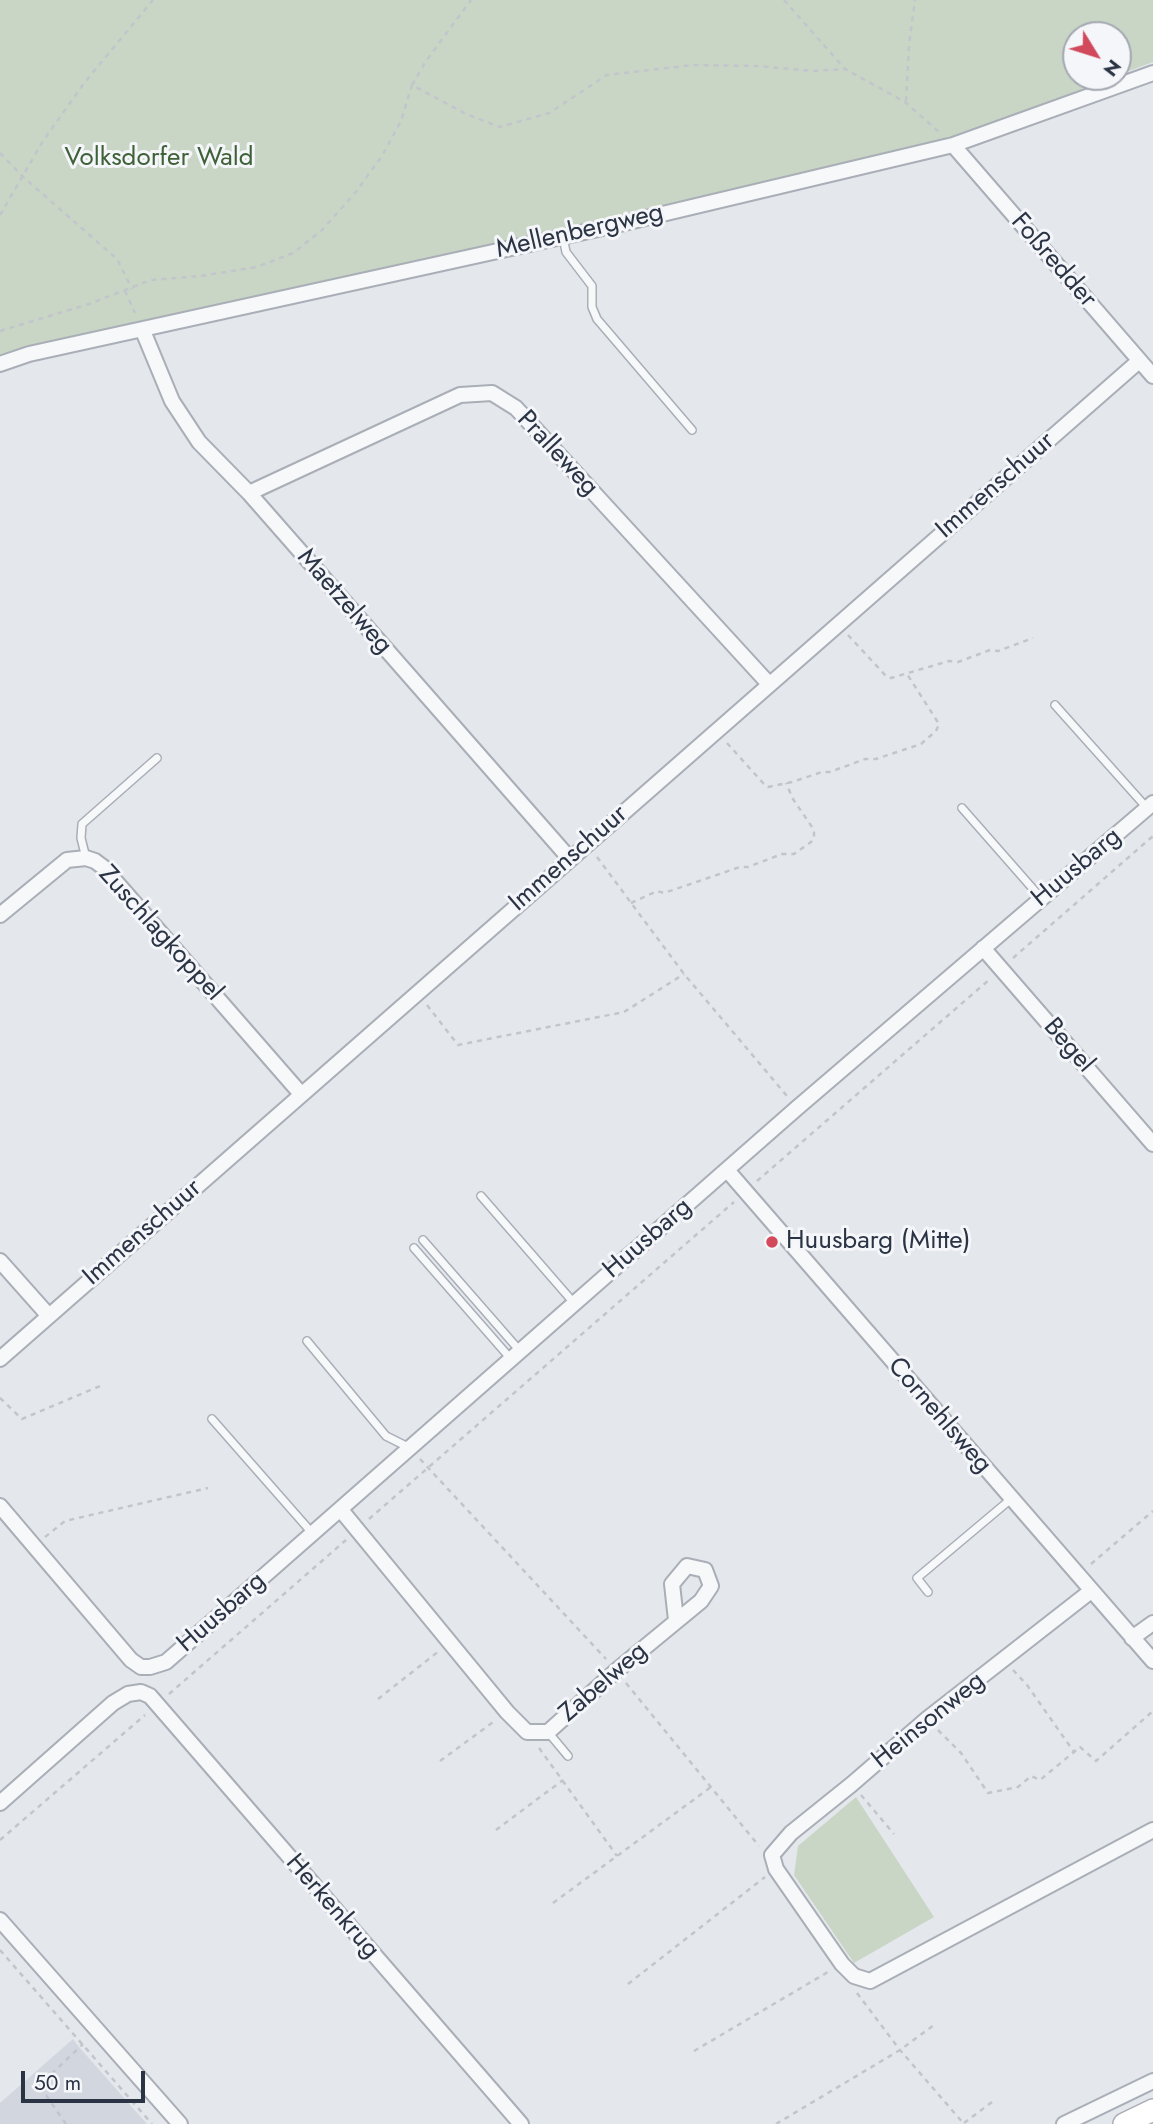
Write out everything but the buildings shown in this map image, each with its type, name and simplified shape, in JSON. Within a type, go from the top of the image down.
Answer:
[{"type":"main road","points":[[1124,2124],[1153,2110]]},
{"type":"street","name":"Mellenbergweg","points":[[0,364],[29,354],[143,331],[563,236],[953,145],[1153,73]]},
{"type":"street","name":"Foßredder","points":[[953,145],[1152,373]]},
{"type":"street","name":"Maetzelweg","points":[[143,331],[172,401],[199,442],[248,493],[570,859]]},
{"type":"street","name":"Immenschuur","points":[[0,1359],[1139,361]]},
{"type":"street","name":"Pralleweg","points":[[248,493],[460,395],[492,393],[516,408],[769,684]]},
{"type":"street","name":"Huusbarg","points":[[34,1545],[131,1660],[141,1667],[166,1662],[797,1108],[1150,805]]},
{"type":"street","name":"Zuschlagkoppel","points":[[0,915],[66,859],[86,858],[103,867],[302,1094]]},
{"type":"street","name":"Begel","points":[[983,948],[1153,1144]]},
{"type":"street","name":"Cornehlsweg","points":[[726,1170],[1153,1661]]},
{"type":"street","points":[[0,1261],[49,1316]]},
{"type":"street","points":[[0,1506],[34,1545]]},
{"type":"street","name":"Zabelweg","points":[[341,1510],[507,1712],[527,1732],[548,1732],[676,1620]]},
{"type":"street","name":"Heinsonweg","points":[[774,1862],[791,1833],[927,1719],[1091,1591]]},
{"type":"street","points":[[1132,1638],[1153,1623]]},
{"type":"street","name":"Herkenkrug","points":[[0,1803],[113,1703],[128,1694],[141,1692],[150,1696],[521,2124]]},
{"type":"street","points":[[774,1862],[842,1964],[854,1976],[870,1980],[1153,1830]]},
{"type":"street","points":[[0,1920],[180,2124]]},
{"type":"street","points":[[1064,2124],[1153,2081]]},
{"type":"lane","points":[[563,236],[566,252],[592,286],[592,307],[597,319],[692,430]]},
{"type":"lane","points":[[1055,705],[1150,805]]},
{"type":"lane","points":[[86,858],[81,838],[82,824],[157,758]]},
{"type":"lane","points":[[962,808],[1041,898]]},
{"type":"lane","points":[[481,1196],[574,1304]]},
{"type":"lane","points":[[423,1240],[516,1355]]},
{"type":"lane","points":[[414,1248],[516,1355]]},
{"type":"lane","points":[[307,1340],[386,1436],[411,1449]]},
{"type":"lane","points":[[212,1419],[313,1534]]},
{"type":"lane","points":[[928,1592],[916,1578],[1011,1499]]},
{"type":"lane","points":[[548,1732],[568,1756]]},
{"type":"path","points":[[0,215],[43,141],[85,82],[153,0]]},
{"type":"path","points":[[0,331],[132,289],[151,280],[201,276],[257,267],[293,253],[322,229],[355,193],[382,156],[401,121],[412,85],[426,61],[471,0]]},
{"type":"path","points":[[784,0],[845,69],[905,102],[953,145]]},
{"type":"path","points":[[905,102],[915,0]]},
{"type":"path","points":[[412,85],[466,114],[500,127],[549,113],[607,75],[693,65],[757,66],[813,71],[845,69]]},
{"type":"path","points":[[0,153],[22,176],[117,259],[132,289]]},
{"type":"path","points":[[125,291],[143,331]]},
{"type":"path","points":[[838,624],[886,676],[891,678],[949,661],[958,662],[990,650],[998,651],[1032,638]]},
{"type":"path","points":[[716,730],[764,785],[770,786],[911,748],[921,744],[939,727],[907,674]]},
{"type":"path","points":[[631,903],[657,891],[664,892],[782,854],[794,854],[811,842],[814,830],[793,799],[786,783]]},
{"type":"path","points":[[0,1840],[1153,836]]},
{"type":"path","points":[[587,844],[684,974],[797,1108]]},
{"type":"path","points":[[417,993],[458,1045],[624,1012],[684,974]]},
{"type":"path","points":[[0,1398],[22,1419],[100,1386]]},
{"type":"path","points":[[411,1449],[616,1671],[754,1842],[774,1862],[628,1983]]},
{"type":"path","points":[[34,1545],[65,1521],[208,1488]]},
{"type":"path","points":[[1087,1567],[1153,1511]]},
{"type":"path","points":[[378,1699],[450,1642]]},
{"type":"path","points":[[1003,1660],[1027,1685],[1074,1752]]},
{"type":"path","points":[[927,1719],[961,1753],[988,1793],[1018,1787],[1031,1776],[1040,1780],[1080,1747],[1096,1760],[1153,1711]]},
{"type":"path","points":[[440,1761],[507,1712]]},
{"type":"path","name":"Zabelweg","points":[[527,1732],[617,1856]]},
{"type":"path","points":[[496,1830],[563,1780]]},
{"type":"path","points":[[852,1784],[894,1834]]},
{"type":"path","points":[[553,1903],[712,1787]]},
{"type":"path","points":[[0,1950],[152,2124]]},
{"type":"path","points":[[694,2051],[842,1964]]},
{"type":"path","points":[[854,1976],[858,1997],[964,2124],[992,2102]]},
{"type":"path","points":[[776,2124],[900,2050],[934,2025]]},
{"type":"path","points":[[66,2124],[43,2091],[46,2079],[83,2044]]},
{"type":"shaded area","points":[[73,2039],[147,2124],[0,2124],[0,2103]]},
{"type":"green space","name":"Volksdorfer Wald","points":[[0,0],[1153,0],[1153,62],[1132,70],[1132,21],[1062,21],[1062,91],[1077,91],[943,141],[0,356]]},
{"type":"green space","points":[[856,1797],[934,1917],[854,1963],[794,1875],[798,1846]]},
{"type":"place","name":"Huusbarg (Mitte)","points":[[772,1242]]}]
